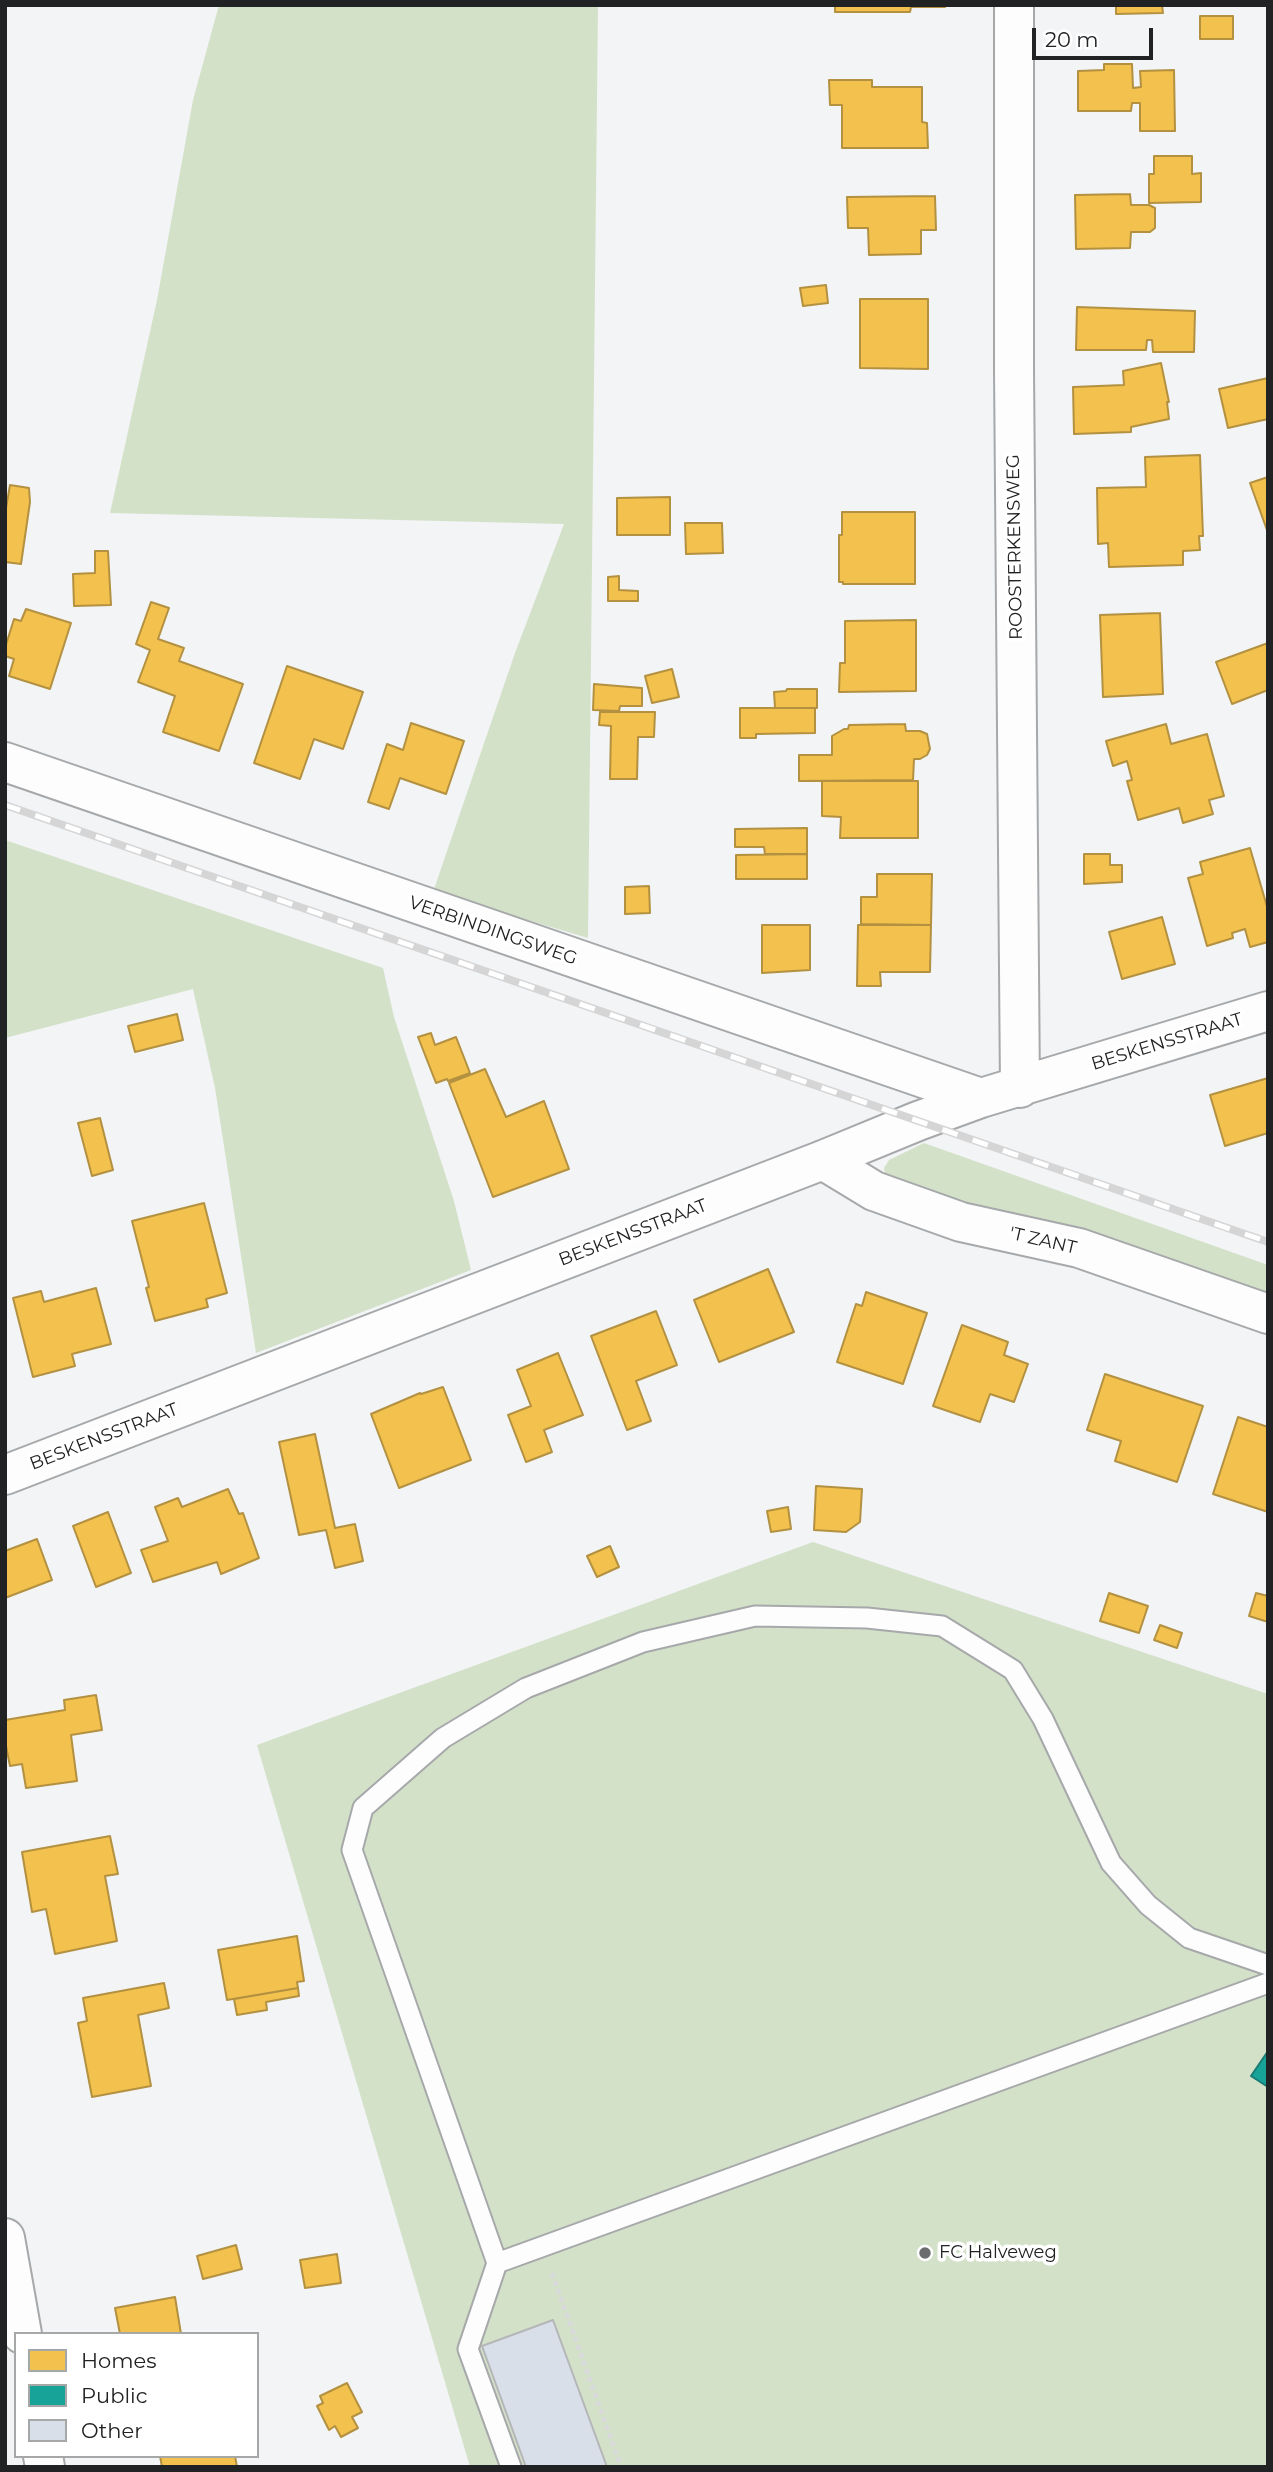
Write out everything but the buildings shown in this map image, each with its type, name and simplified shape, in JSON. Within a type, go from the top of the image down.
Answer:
[{"type":"street","name":"ROOSTERKENSWEG","points":[[1014,5],[1020,1088]]},
{"type":"street","name":"VERBINDINGSWEG","points":[[5,762],[981,1098]]},
{"type":"street","name":"BESKENSSTRAAT","points":[[5,1475],[918,1121],[981,1098],[1268,1011]]},
{"type":"street","name":"'T ZANT","points":[[823,1160],[874,1191],[961,1222],[1079,1248],[1268,1314]]},
{"type":"street","points":[[5,2238],[22,2332]]},
{"type":"lane","points":[[511,2467],[468,2349],[497,2263],[352,1850],[363,1808],[443,1738],[526,1688],[643,1642],[755,1616],[867,1618],[942,1626],[1013,1670],[1043,1718],[1111,1863],[1148,1905],[1189,1938],[1268,1965]]},
{"type":"lane","points":[[497,2263],[1268,1983]]},
{"type":"path","points":[[542,2247],[621,2467]]},
{"type":"green space","points":[[219,5],[598,5],[588,938],[433,892],[515,653],[564,524],[110,513],[157,300],[193,100]]},
{"type":"green space","points":[[5,840],[383,968],[394,1017],[454,1201],[471,1270],[256,1353],[215,1088],[193,989],[5,1038]]},
{"type":"green space","points":[[924,1143],[1268,1265],[1268,1299],[935,1201],[885,1176],[884,1168],[889,1160]]},
{"type":"green space","points":[[813,1542],[1268,1694],[1268,2467],[470,2467],[257,1745]]},
{"type":"railway","points":[[5,805],[1268,1242]]},
{"type":"place","name":"FC Halveweg","points":[[925,2253]]}]
